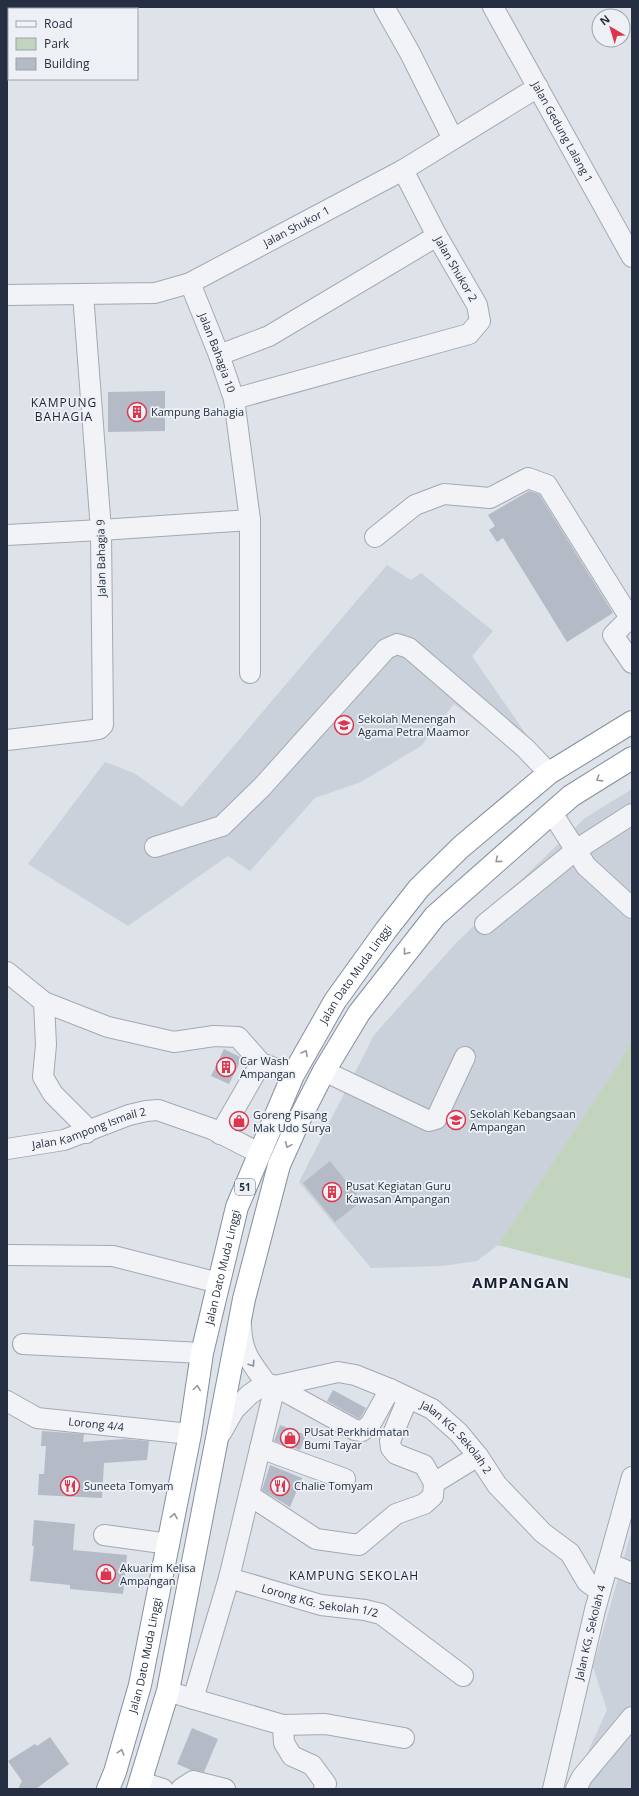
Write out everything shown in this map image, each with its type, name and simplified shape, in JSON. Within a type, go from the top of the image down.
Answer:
[{"type":"highway","name":"Jalan Dato Muda Linggi","points":[[108,1789],[115,1772],[140,1685],[190,1434],[202,1353],[237,1207],[293,1074],[335,1001],[386,930],[419,888],[462,847],[549,773],[632,722]]},
{"type":"highway","name":"51","points":[[139,1785],[168,1691],[218,1439],[240,1315],[279,1165],[300,1118],[324,1071],[359,1013],[435,916],[571,796],[632,758]]},
{"type":"street","points":[[384,7],[410,53],[453,139]]},
{"type":"street","name":"Jalan Gedung Lalang 1","points":[[493,7],[632,257]]},
{"type":"street","points":[[403,170],[538,87]]},
{"type":"street","name":"Jalan Shukor 2","points":[[234,399],[468,334],[480,321],[477,305],[403,170]]},
{"type":"street","name":"Jalan Shukor 1","points":[[7,294],[155,293],[190,283],[403,170]]},
{"type":"street","points":[[219,355],[269,336],[438,236]]},
{"type":"street","name":"Jalan Bahagia 10","points":[[190,283],[219,355],[234,399],[250,520],[250,673]]},
{"type":"street","name":"Jalan Bahagia 9","points":[[7,740],[93,730],[99,729],[102,725],[101,530],[83,294]]},
{"type":"street","points":[[375,537],[415,505],[444,494],[490,498],[528,478],[547,485],[630,618],[613,634],[632,663]]},
{"type":"street","points":[[7,534],[101,530],[250,520]]},
{"type":"street","points":[[155,847],[222,826],[262,787],[386,649],[397,644],[409,648],[525,748],[549,773]]},
{"type":"street","points":[[552,813],[586,866],[632,908]]},
{"type":"street","points":[[485,924],[576,850],[632,814]]},
{"type":"street","points":[[7,972],[44,1002],[108,1027],[174,1042],[214,1036],[238,1037],[261,1063],[293,1074]]},
{"type":"street","points":[[44,1002],[46,1045],[43,1077],[53,1094],[83,1124],[86,1133]]},
{"type":"street","points":[[324,1071],[429,1121],[436,1119],[465,1057]]},
{"type":"street","points":[[220,1134],[261,1063]]},
{"type":"street","name":"Jalan Kampong Ismail 2","points":[[7,1149],[64,1140],[86,1133],[129,1115],[158,1110],[168,1112],[220,1134],[259,1153]]},
{"type":"street","points":[[7,1255],[113,1256],[218,1283]]},
{"type":"street","points":[[240,1315],[242,1344],[249,1359],[270,1385],[355,1430],[362,1431],[370,1426],[390,1389]]},
{"type":"street","points":[[23,1344],[202,1353]]},
{"type":"street","name":"Jalan KG. Sekolah 2","points":[[218,1439],[234,1410],[248,1395],[270,1385],[338,1372],[355,1375],[390,1389],[432,1409],[459,1433],[478,1456],[497,1485],[543,1533],[570,1553],[587,1582],[600,1591]]},
{"type":"street","points":[[193,1699],[229,1578],[260,1448],[270,1385]]},
{"type":"street","points":[[249,1495],[316,1539],[359,1545],[396,1514],[424,1504],[433,1496],[434,1483],[424,1465],[396,1454],[391,1448],[390,1441],[408,1398]]},
{"type":"street","name":"Lorong 4/4","points":[[7,1401],[37,1418],[190,1434]]},
{"type":"street","points":[[260,1448],[345,1479]]},
{"type":"street","points":[[434,1483],[478,1456]]},
{"type":"street","name":"Jalan KG. Sekolah 4","points":[[553,1789],[600,1591],[632,1477]]},
{"type":"street","points":[[104,1535],[169,1544]]},
{"type":"street","points":[[608,1563],[632,1573]]},
{"type":"street","name":"Lorong KG. Sekolah 1/2","points":[[229,1578],[321,1605],[365,1610],[381,1614],[463,1676]]},
{"type":"street","points":[[168,1691],[283,1726],[325,1724],[404,1738]]},
{"type":"street","points":[[576,1789],[582,1777],[632,1717]]},
{"type":"street","points":[[283,1726],[284,1743],[292,1756],[312,1765],[326,1784],[324,1789]]},
{"type":"street","points":[[181,1789],[193,1780],[225,1789]]},
{"type":"street","points":[[139,1785],[163,1789]]},
{"type":"shaded area","name":"Sekolah Menengah Agama Petra Maamor","points":[[387,565],[411,580],[421,573],[493,631],[472,656],[539,753],[526,759],[454,704],[421,746],[361,782],[315,798],[250,871],[228,856],[128,926],[28,864],[105,762],[134,773],[182,807]]},
{"type":"shaded area","points":[[632,789],[632,1279],[498,1245],[477,1261],[442,1266],[371,1268],[299,1182],[374,1035],[455,944],[585,818]]},
{"type":"shaded area","points":[[632,1529],[632,1789],[571,1789],[607,1710],[593,1667]]},
{"type":"green space","points":[[632,1038],[632,1279],[498,1245],[622,1059]]},
{"type":"building","name":"Kampung Bahagia","points":[[165,391],[165,431],[108,432],[108,392]]},
{"type":"building","points":[[529,491],[539,494],[613,613],[567,642],[503,538],[497,542],[489,530],[495,526],[488,515]]},
{"type":"building","name":"Car Wash Ampangan","points":[[224,1049],[242,1058],[229,1084],[211,1076]]},
{"type":"building","name":"Pusat Kegiatan Guru Kawasan Ampangan","points":[[330,1161],[362,1201],[335,1222],[303,1183]]},
{"type":"building","points":[[333,1390],[366,1408],[359,1419],[327,1401]]},
{"type":"building","name":"PUsat Perkhidmatan Bumi Tayar","points":[[280,1425],[306,1435],[300,1450],[274,1441]]},
{"type":"building","points":[[42,1431],[84,1434],[83,1442],[125,1439],[149,1441],[147,1460],[104,1463],[102,1498],[38,1495],[39,1474],[44,1474],[46,1446],[41,1446]]},
{"type":"building","name":"Chalie Tomyam","points":[[270,1465],[302,1478],[290,1507],[262,1490]]},
{"type":"building","points":[[34,1520],[75,1524],[73,1550],[127,1555],[123,1594],[70,1589],[70,1585],[30,1581],[34,1546],[32,1546]]},
{"type":"building","points":[[192,1728],[218,1739],[204,1772],[191,1770],[177,1764]]},
{"type":"building","points":[[50,1737],[69,1764],[36,1789],[18,1789],[22,1781],[8,1761],[35,1744],[37,1746]]},
{"type":"place","name":"Kampung Bahagia","points":[[137,412]]},
{"type":"place","name":"Sekolah Menengah Agama Petra Maamor","points":[[344,725]]},
{"type":"place","name":"Car Wash Ampangan","points":[[226,1067]]},
{"type":"place","name":"Sekolah Kebangsaan Ampangan","points":[[456,1120]]},
{"type":"place","name":"Goreng Pisang Mak Udo Surya","points":[[239,1121]]},
{"type":"place","name":"Pusat Kegiatan Guru Kawasan Ampangan","points":[[332,1192]]},
{"type":"place","name":"PUsat Perkhidmatan Bumi Tayar","points":[[290,1438]]},
{"type":"place","name":"Suneeta Tomyam","points":[[70,1486]]},
{"type":"place","name":"Chalie Tomyam","points":[[280,1486]]},
{"type":"place","name":"Akuarim Kelisa Ampangan","points":[[106,1574]]},
{"type":"district","name":"KAMPUNG BAHAGIA","points":[[64,410]]},
{"type":"district","name":"AMPANGAN","points":[[521,1283]]},
{"type":"district","name":"KAMPUNG SEKOLAH","points":[[354,1576]]}]
